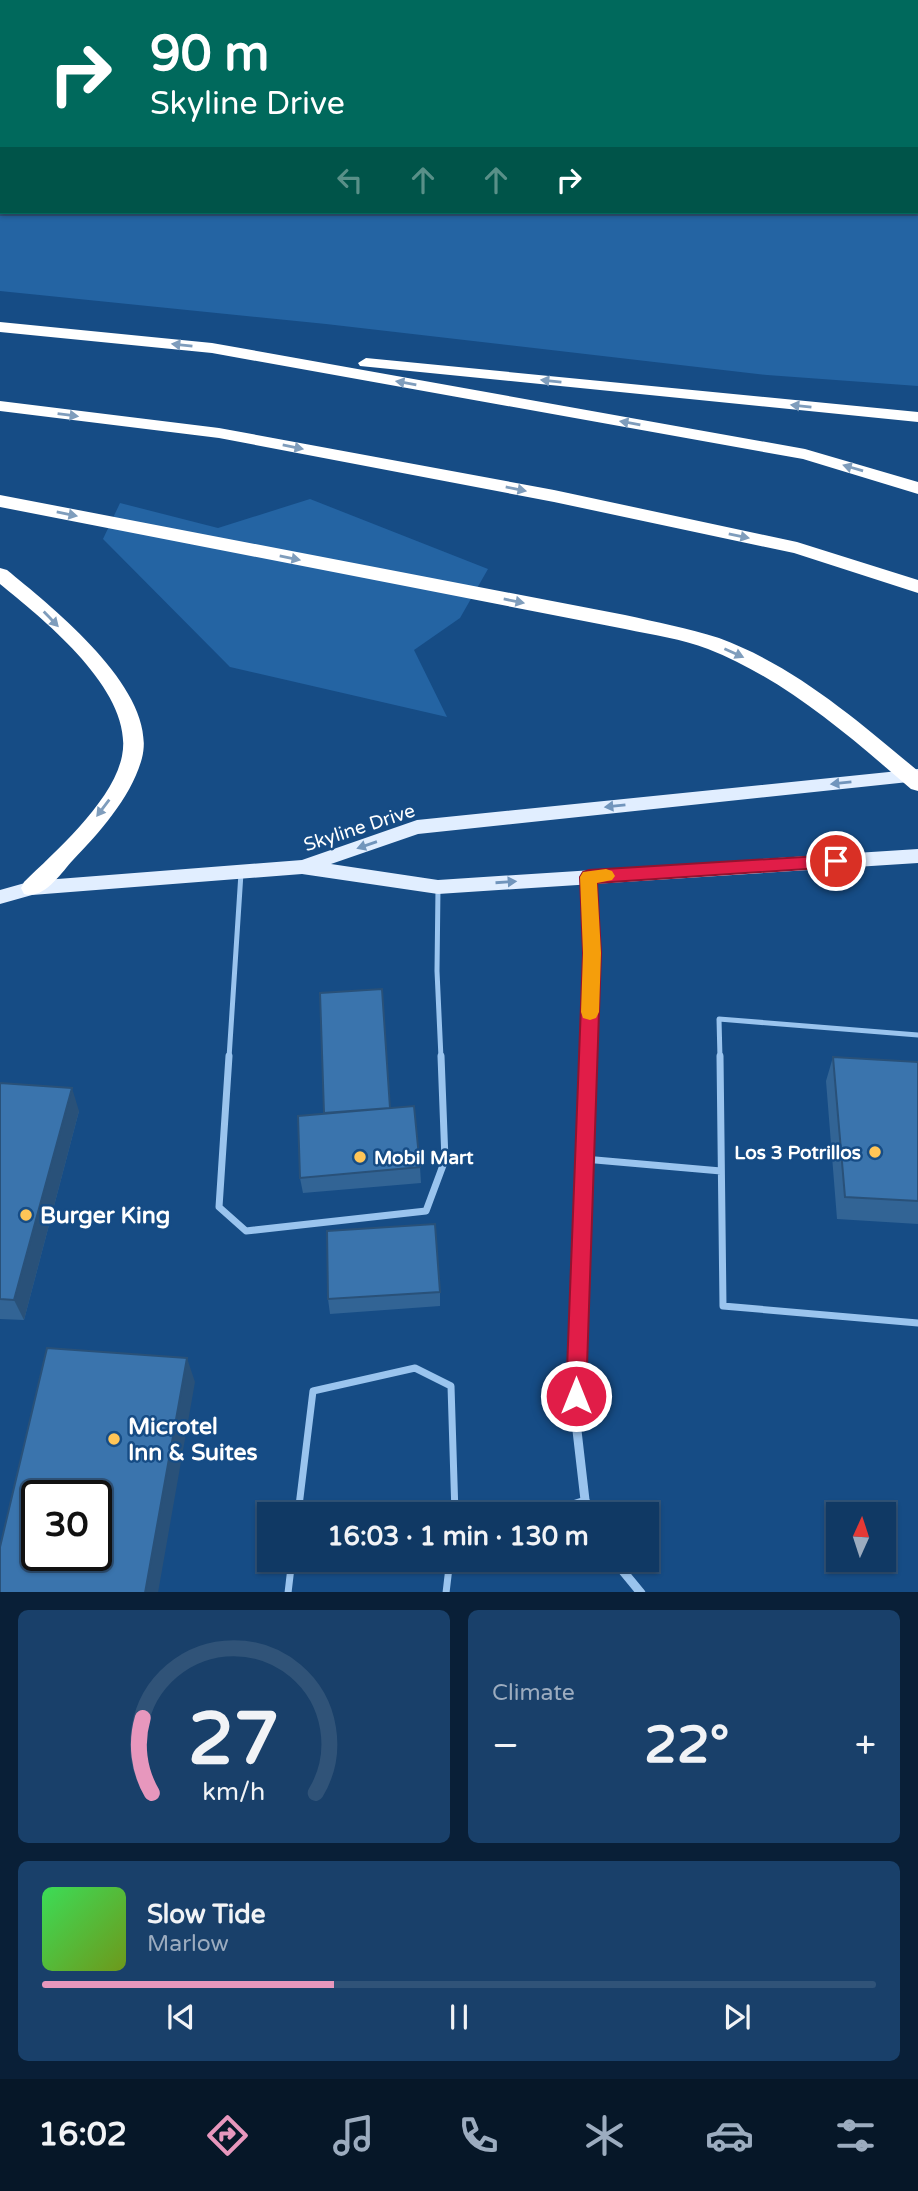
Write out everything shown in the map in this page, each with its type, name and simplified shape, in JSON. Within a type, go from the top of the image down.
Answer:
[{"type":"highway","points":[[0,327],[918,417]]},
{"type":"highway","points":[[212,348],[805,454],[918,488]]},
{"type":"highway","points":[[0,406],[219,433],[554,496],[797,548],[918,587]]},
{"type":"highway","points":[[0,501],[625,622],[713,643],[769,669],[816,697],[915,778]]},
{"type":"highway","points":[[0,574],[31,598],[99,664],[128,708],[135,737],[133,756],[116,790],[60,861],[32,888]]},
{"type":"main road","name":"Skyline Drive","points":[[302,867],[417,827],[915,778]]},
{"type":"main road","name":"Skyline Drive","points":[[302,867],[438,887],[918,856]]},
{"type":"main road","points":[[0,897],[32,888],[302,867]]},
{"type":"street","points":[[585,1500],[576,1422],[576,1344],[592,953],[589,877]]},
{"type":"street","points":[[624,1572],[640,1592]]},
{"type":"lane","points":[[241,873],[219,1207],[246,1231],[426,1211],[445,1160],[437,971],[438,887]]},
{"type":"lane","points":[[918,1035],[719,1019],[723,1306],[918,1324]]},
{"type":"lane","points":[[584,1159],[721,1171]]},
{"type":"lane","points":[[299,1502],[313,1391],[415,1368],[451,1386],[455,1502]]},
{"type":"lane","points":[[579,1502],[585,1500]]},
{"type":"lane","points":[[288,1592],[290,1572]]},
{"type":"lane","points":[[446,1592],[448,1572]]},
{"type":"shaded area","points":[[0,214],[918,214],[918,386],[767,375],[326,324],[0,291]]},
{"type":"shaded area","points":[[310,499],[488,569],[460,618],[414,650],[447,717],[230,667],[103,539],[120,503],[218,528]]},
{"type":"building","points":[[382,989],[390,1108],[324,1113],[320,993]]},
{"type":"building","name":"Los 3 Potrillos","points":[[833,1057],[918,1062],[918,1201],[845,1197]]},
{"type":"building","name":"Burger King","points":[[0,1083],[72,1088],[14,1300],[0,1299]]},
{"type":"building","name":"Mobil Mart","points":[[414,1106],[420,1167],[300,1178],[298,1116]]},
{"type":"building","points":[[435,1224],[440,1292],[328,1299],[327,1231]]},
{"type":"building","name":"Microtel Inn & Suites","points":[[47,1348],[187,1358],[145,1592],[0,1592],[0,1547]]},
{"type":"slow traffic","points":[[590,1012],[592,953],[589,877],[606,876]]},
{"type":"place","name":"Los 3 Potrillos","points":[[875,1152]]},
{"type":"place","name":"Mobil Mart","points":[[360,1157]]},
{"type":"place","name":"Burger King","points":[[26,1215]]},
{"type":"place","name":"Microtel Inn & Suites","points":[[114,1439]]},
{"type":"route","points":[[576,1396],[592,953],[589,877],[836,861]]}]
